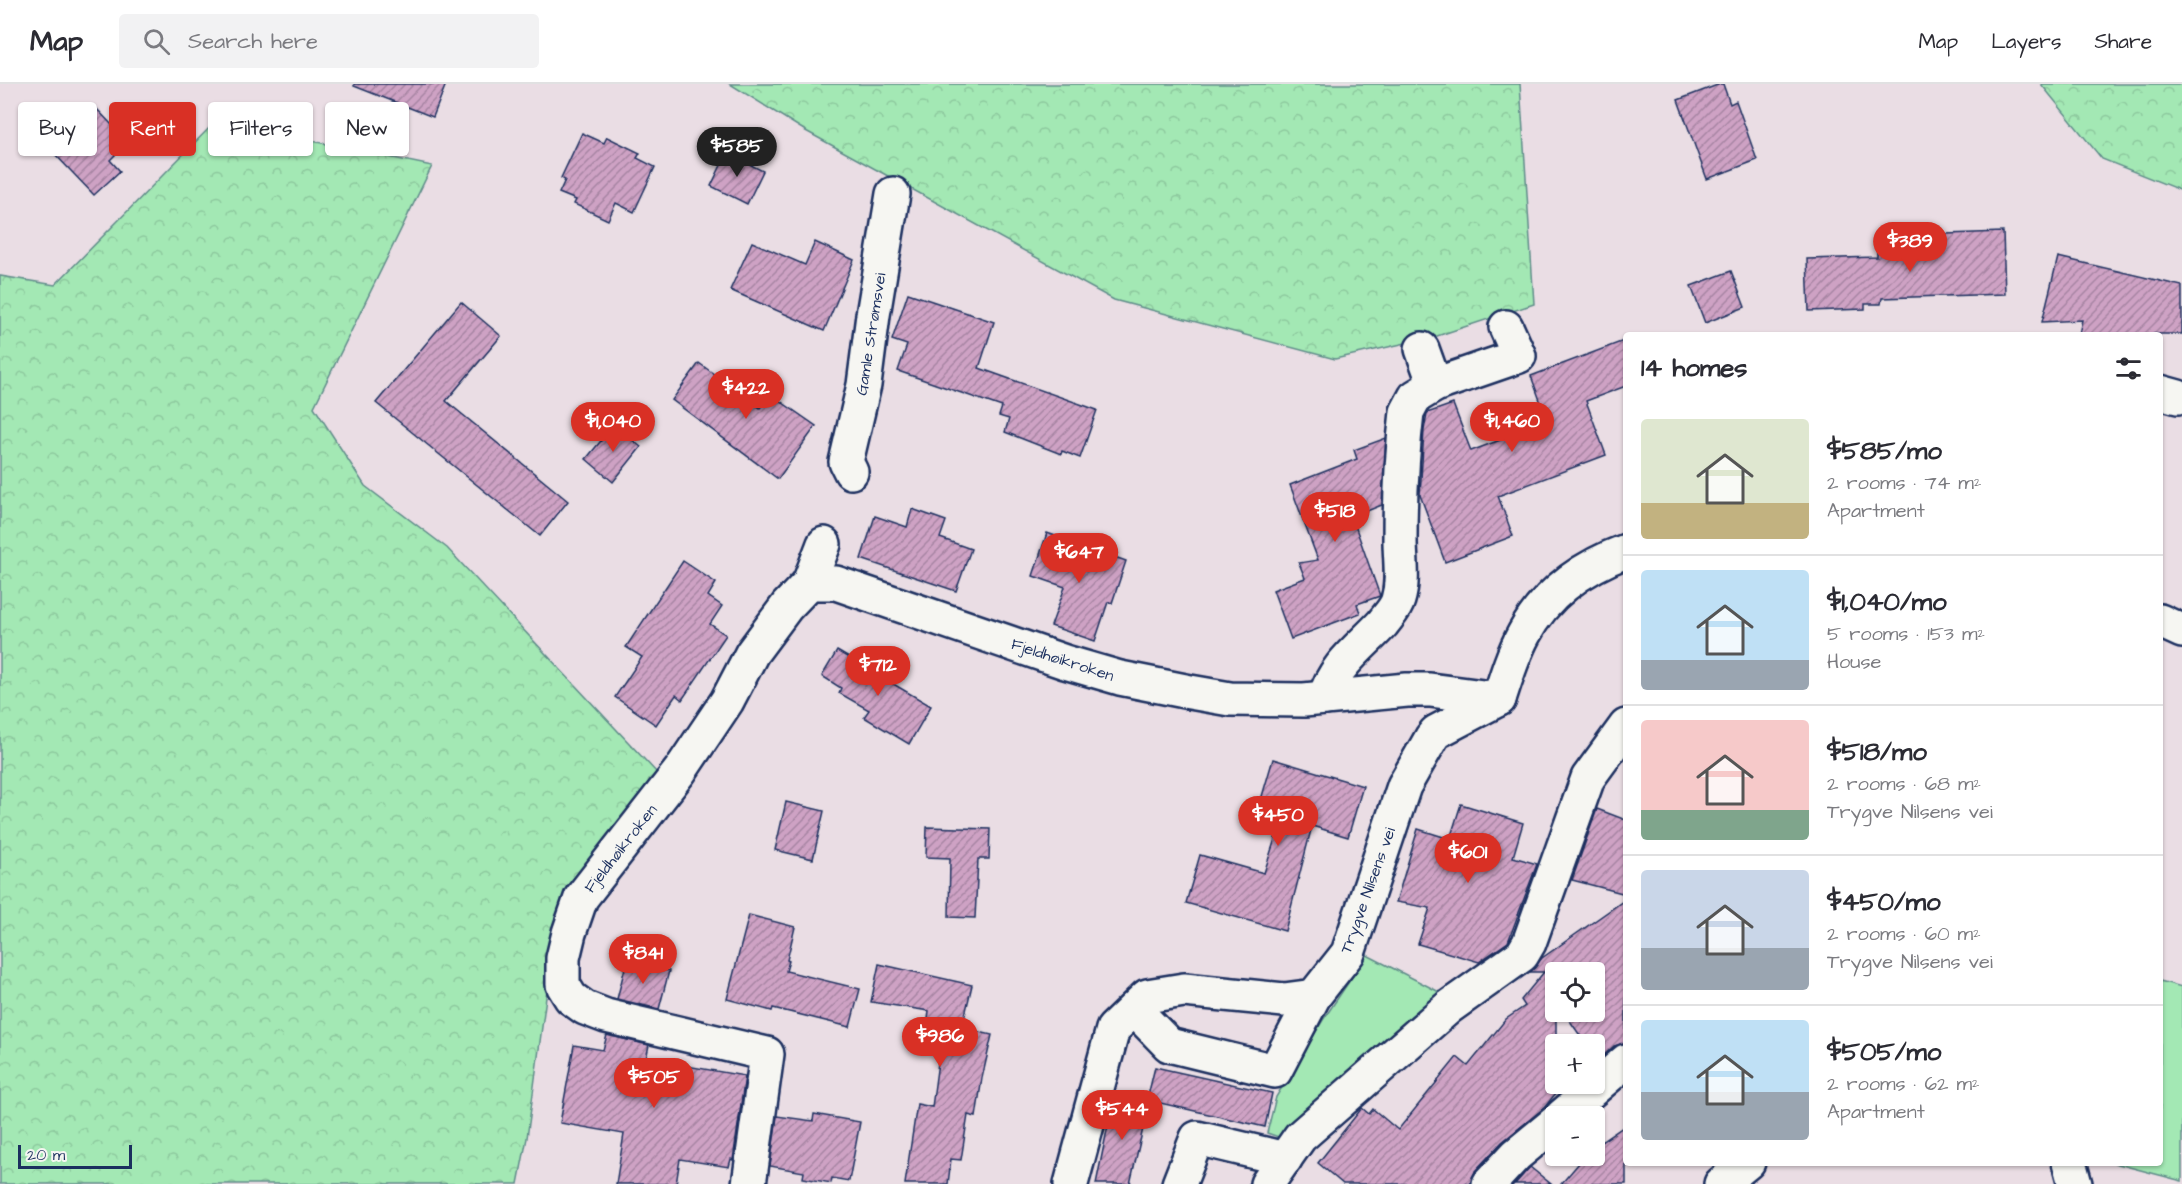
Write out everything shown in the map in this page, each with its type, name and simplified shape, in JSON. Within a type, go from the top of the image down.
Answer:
[{"type":"street","name":"Gamle Strømsvei","points":[[851,472],[846,462],[864,385],[893,194]]},
{"type":"street","points":[[1506,327],[1519,356],[1436,385],[1415,397],[1407,412],[1400,540],[1401,577],[1398,601],[1391,614],[1338,669],[1328,686],[1325,698],[1430,690],[1499,699],[1524,633],[1539,610],[1562,586],[1604,559],[1623,552]]},
{"type":"street","points":[[1422,348],[1436,385]]},
{"type":"street","name":"Fjeldhøikroken","points":[[748,1184],[767,1054],[606,1016],[585,1008],[571,998],[563,985],[563,964],[569,933],[581,898],[680,771],[727,701],[752,653],[787,606],[809,583],[824,544]]},
{"type":"street","name":"Fjeldhøikroken","points":[[809,583],[836,583],[1065,662],[1120,678],[1230,699],[1325,698]]},
{"type":"street","points":[[2163,622],[2182,631]]},
{"type":"street","name":"Trygve Nilsens vei","points":[[1134,1009],[1169,1045],[1275,1071],[1314,996],[1348,953],[1404,786],[1432,737],[1436,732],[1499,699]]},
{"type":"street","points":[[1179,1184],[1197,1138],[1276,1171],[1300,1137],[1387,1060],[1449,1007],[1522,955],[1529,943],[1588,778],[1623,730]]},
{"type":"street","points":[[1071,1184],[1113,1029],[1147,996],[1184,990],[1284,1000],[1314,996]]},
{"type":"street","points":[[1574,1106],[1623,1064]]},
{"type":"street","points":[[1489,1184],[1516,1155],[1545,1131]]},
{"type":"street","points":[[1721,1184],[1743,1166]]},
{"type":"street","points":[[2070,1166],[2075,1184]]},
{"type":"green space","points":[[730,84],[1520,84],[1534,304],[1437,336],[1335,359],[1114,300],[804,130]]},
{"type":"green space","points":[[2041,84],[2182,84],[2182,191],[2102,159]]},
{"type":"green space","points":[[208,129],[208,156],[313,156],[313,141],[325,144],[325,156],[384,156],[432,166],[314,407],[365,486],[447,548],[658,774],[551,960],[527,1138],[518,1184],[0,1184],[0,276],[55,285],[182,156],[196,156],[196,141]]},
{"type":"green space","points":[[1367,955],[1451,998],[1287,1140],[1267,1133],[1276,1097],[1323,1020]]},
{"type":"green space","points":[[2163,982],[2182,987],[2182,1181],[2125,1166],[2163,1166]]},
{"type":"building","points":[[354,84],[446,84],[433,117],[409,108],[409,102],[395,102],[354,86]]},
{"type":"building","points":[[1723,84],[1730,104],[1736,101],[1757,160],[1707,179],[1678,100]]},
{"type":"building","points":[[97,109],[109,122],[109,156],[114,156],[110,160],[120,171],[94,195],[57,156],[97,156]]},
{"type":"building","points":[[582,133],[604,143],[607,137],[640,153],[637,158],[655,167],[634,212],[616,203],[608,220],[574,204],[576,200],[559,193],[565,180],[561,178]]},
{"type":"building","points":[[727,153],[763,171],[747,204],[711,186]]},
{"type":"building","points":[[2003,232],[2005,294],[1882,298],[1881,304],[1865,304],[1865,309],[1809,311],[1807,259],[1877,257],[1877,246],[1946,244],[1946,234]]},
{"type":"building","points":[[752,242],[805,265],[815,242],[854,260],[824,331],[730,290]]},
{"type":"building","points":[[2058,257],[2182,286],[2182,334],[2079,332],[2082,320],[2042,322]]},
{"type":"building","points":[[1731,271],[1745,307],[1705,323],[1691,286]]},
{"type":"building","points":[[908,293],[994,322],[979,368],[1097,410],[1080,458],[1062,451],[1061,454],[1005,432],[1009,419],[999,416],[1002,407],[898,371],[907,345],[892,340]]},
{"type":"building","points":[[461,302],[501,336],[446,401],[568,501],[540,536],[376,403]]},
{"type":"building","points":[[1623,341],[1623,387],[1586,401],[1606,455],[1498,496],[1513,536],[1445,562],[1420,495],[1427,413],[1453,404],[1471,451],[1548,422],[1531,376]]},
{"type":"building","points":[[699,363],[760,408],[770,394],[816,426],[778,479],[672,400]]},
{"type":"building","points":[[614,425],[641,447],[613,482],[586,459]]},
{"type":"building","points":[[1386,438],[1382,505],[1352,517],[1380,596],[1357,604],[1360,613],[1291,639],[1273,590],[1305,578],[1299,563],[1318,560],[1290,485],[1357,459],[1354,450]]},
{"type":"building","points":[[912,509],[946,521],[940,538],[971,549],[956,591],[861,559],[875,516],[907,527]]},
{"type":"building","points":[[1047,533],[1126,561],[1112,603],[1108,602],[1095,641],[1051,626],[1065,587],[1033,576]]},
{"type":"building","points":[[683,561],[716,583],[708,596],[722,606],[710,624],[726,635],[682,700],[676,695],[656,725],[615,697],[642,657],[626,647]]},
{"type":"building","points":[[837,651],[931,706],[909,744],[864,717],[869,710],[839,693],[841,688],[822,676]]},
{"type":"building","points":[[1273,759],[1363,786],[1348,837],[1312,826],[1285,931],[1186,903],[1200,855],[1264,873],[1282,817],[1258,810]]},
{"type":"building","points":[[786,802],[824,811],[813,859],[775,850]]},
{"type":"building","points":[[1461,804],[1523,823],[1513,857],[1537,864],[1508,942],[1479,962],[1418,944],[1430,908],[1396,902],[1418,829],[1450,839]]},
{"type":"building","points":[[1597,809],[1623,819],[1623,893],[1572,880]]},
{"type":"building","points":[[927,827],[990,829],[989,859],[978,859],[975,918],[949,917],[950,858],[926,857]]},
{"type":"building","points":[[1623,901],[1623,1044],[1614,1046],[1605,1054],[1605,1034],[1579,1034],[1571,1022],[1605,1022],[1605,962],[1545,962],[1545,1022],[1556,1022],[1556,1034],[1545,1034],[1545,1094],[1555,1094],[1544,1108],[1502,1142],[1475,1171],[1471,1184],[1343,1184],[1318,1163],[1362,1108],[1369,1114],[1373,1109],[1398,1130],[1457,1057],[1468,1066],[1506,1019],[1525,1006],[1521,1000],[1544,972],[1530,972],[1542,958]]},
{"type":"building","points":[[749,915],[795,927],[786,971],[860,989],[850,1027],[727,999]]},
{"type":"building","points":[[627,960],[669,971],[659,1009],[617,999]]},
{"type":"building","points":[[879,964],[972,985],[962,1028],[992,1035],[976,1117],[968,1115],[961,1160],[951,1159],[948,1184],[905,1184],[917,1104],[932,1107],[940,1047],[925,1043],[929,1011],[871,1002]]},
{"type":"building","points":[[607,1035],[649,1045],[646,1059],[745,1076],[733,1160],[731,1159],[729,1167],[680,1159],[676,1184],[616,1184],[624,1134],[560,1123],[574,1045],[603,1050]]},
{"type":"building","points":[[1155,1067],[1272,1093],[1265,1127],[1147,1100]]},
{"type":"building","points":[[1114,1096],[1149,1103],[1130,1184],[1096,1184]]},
{"type":"building","points":[[814,1114],[860,1122],[849,1181],[832,1178],[831,1183],[803,1178],[804,1172],[770,1166],[777,1116],[813,1121]]},
{"type":"building","points":[[1623,1127],[1623,1166],[1626,1166],[1626,1184],[1561,1184],[1577,1166],[1605,1166],[1605,1139]]},
{"type":"building","points":[[1530,1167],[1551,1184],[1515,1184]]}]
